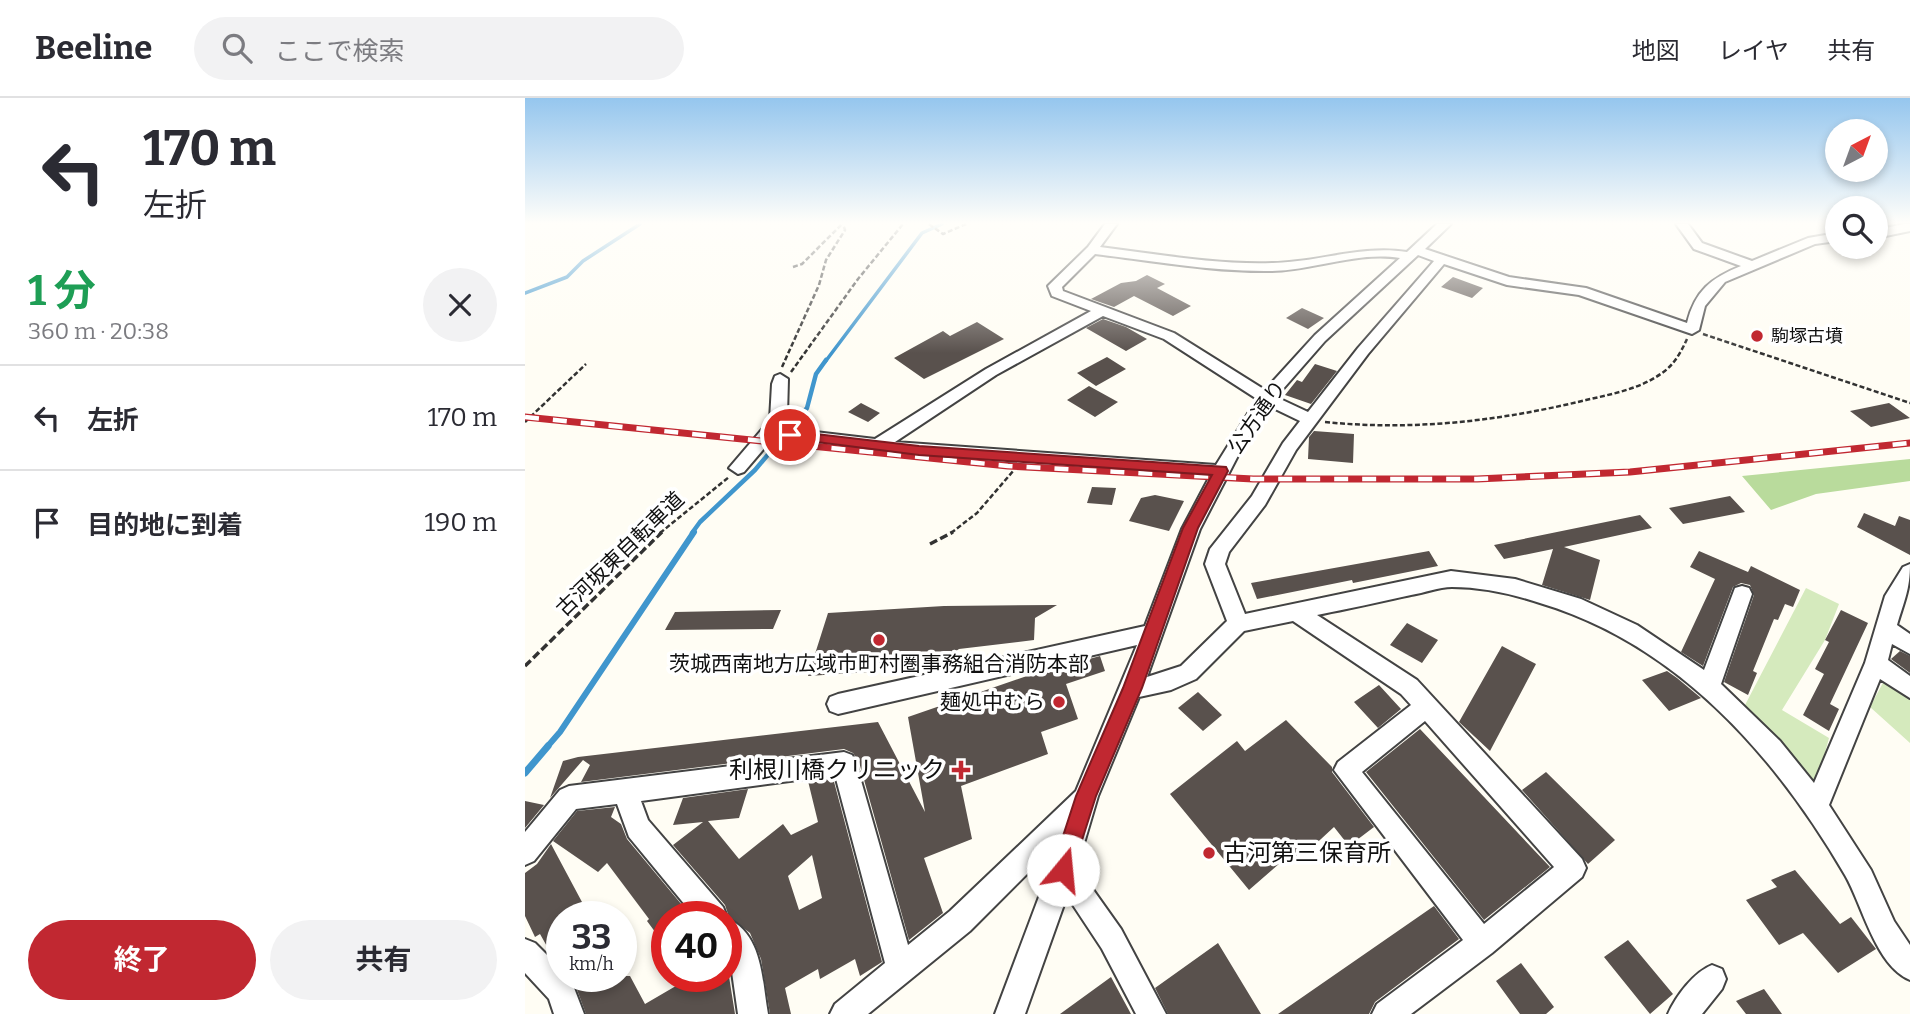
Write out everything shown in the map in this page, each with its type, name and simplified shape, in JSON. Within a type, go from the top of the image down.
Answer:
[{"type":"street","points":[[1075,267],[1055,286],[1058,293],[1065,298],[1087,303],[1168,336],[1266,398],[1312,420]]},
{"type":"street","points":[[1246,267],[1273,267]]},
{"type":"street","name":"公方通り","points":[[1010,1014],[1063,870],[1086,796],[1132,688],[1191,528],[1237,441],[1266,398],[1320,338],[1399,267]]},
{"type":"street","points":[[1238,624],[1215,564],[1220,549],[1259,500],[1289,447],[1363,351],[1435,267]]},
{"type":"street","points":[[1462,267],[1507,281],[1581,291],[1692,330],[1698,305],[1720,279],[1751,267]]},
{"type":"street","points":[[876,446],[991,372],[1103,310]]},
{"type":"street","points":[[738,468],[779,433],[780,379]]},
{"type":"street","points":[[779,433],[876,446],[1023,459],[1221,471]]},
{"type":"street","points":[[1816,807],[1876,663],[1895,596],[1910,572]]},
{"type":"street","points":[[1132,688],[1152,687],[1174,679],[1201,663],[1226,632],[1238,624],[1451,579],[1487,580],[1537,592],[1589,610],[1634,632],[1710,685],[1747,719],[1816,807],[1864,884],[1888,940],[1910,966]]},
{"type":"street","points":[[1710,685],[1742,593]]},
{"type":"street","points":[[1296,612],[1409,687],[1573,867],[1482,943],[1387,1014]]},
{"type":"street","points":[[1886,628],[1910,645]]},
{"type":"street","points":[[838,704],[1152,633]]},
{"type":"street","points":[[1876,663],[1910,688]]},
{"type":"street","points":[[1426,706],[1346,770],[1482,943]]},
{"type":"street","points":[[525,852],[569,798],[843,764],[901,969]]},
{"type":"street","points":[[625,791],[638,828],[700,901]]},
{"type":"street","points":[[845,1014],[960,921],[1086,796]]},
{"type":"street","points":[[1063,870],[1082,892],[1110,934],[1150,1014]]},
{"type":"street","points":[[742,951],[753,1014]]},
{"type":"street","points":[[525,953],[561,990],[569,1014]]},
{"type":"street","points":[[1683,1014],[1712,979]]},
{"type":"path","points":[[780,379],[781,369],[819,285],[824,267]]},
{"type":"path","points":[[780,379],[794,368],[869,267]]},
{"type":"path","points":[[1312,420],[1394,427],[1447,424],[1560,407],[1633,388],[1658,377],[1675,362],[1692,330],[1910,403]]},
{"type":"path","points":[[525,422],[586,364]]},
{"type":"path","points":[[930,544],[946,537],[976,513],[1023,459]]},
{"type":"path","name":"古河坂東自転車道","points":[[525,666],[676,518],[738,468]]},
{"type":"green space","points":[[1910,459],[1910,481],[1816,494],[1771,510],[1742,476]]},
{"type":"green space","points":[[1806,588],[1839,604],[1825,640],[1782,710],[1829,738],[1814,793],[1744,707]]},
{"type":"green space","points":[[1885,679],[1910,697],[1910,743],[1870,707]]},
{"type":"building","points":[[1147,275],[1165,284],[1157,288],[1191,306],[1173,316],[1134,296],[1114,307],[1091,299],[1121,283],[1136,281]]},
{"type":"building","points":[[1453,277],[1483,288],[1472,298],[1441,287]]},
{"type":"building","points":[[1302,308],[1324,318],[1308,329],[1286,318]]},
{"type":"building","points":[[1103,319],[1126,327],[1147,339],[1126,351],[1086,328]]},
{"type":"building","points":[[977,322],[1004,339],[924,379],[894,358],[943,331],[950,336]]},
{"type":"building","points":[[1107,357],[1126,369],[1096,386],[1077,373]]},
{"type":"building","points":[[1315,364],[1337,371],[1311,404],[1285,395],[1297,380],[1302,382]]},
{"type":"building","points":[[1089,386],[1118,402],[1095,417],[1067,400]]},
{"type":"building","points":[[861,403],[880,413],[868,422],[848,412]]},
{"type":"building","points":[[1889,403],[1910,418],[1871,427],[1850,411]]},
{"type":"building","points":[[1314,431],[1354,434],[1353,463],[1308,459],[1309,437]]},
{"type":"building","points":[[1092,487],[1116,488],[1112,505],[1087,503]]},
{"type":"building","points":[[1155,495],[1184,501],[1169,531],[1129,521],[1141,498]]},
{"type":"building","points":[[1730,496],[1745,512],[1683,524],[1669,508]]},
{"type":"building","points":[[1864,513],[1895,526],[1899,516],[1910,520],[1910,555],[1857,527]]},
{"type":"building","points":[[1640,515],[1652,528],[1564,547],[1600,560],[1590,600],[1542,585],[1553,549],[1504,559],[1494,545]]},
{"type":"building","points":[[1429,551],[1438,566],[1353,583],[1352,580],[1257,599],[1251,583]]},
{"type":"building","points":[[1699,551],[1748,572],[1751,566],[1800,590],[1793,607],[1785,604],[1778,620],[1774,619],[1753,671],[1757,673],[1748,695],[1724,682],[1754,595],[1750,585],[1741,583],[1733,587],[1703,666],[1681,652],[1715,579],[1690,567]]},
{"type":"building","name":"茨城西南地方広域市町村圏事務組合消防本部","points":[[1057,605],[1035,618],[1034,640],[959,649],[932,668],[808,676],[828,613],[944,606]]},
{"type":"building","points":[[781,610],[773,629],[665,630],[675,612]]},
{"type":"building","points":[[1841,610],[1868,623],[1830,704],[1839,709],[1829,731],[1803,715],[1824,674],[1815,669],[1829,642],[1825,640]]},
{"type":"building","points":[[1407,623],[1438,640],[1422,663],[1390,645]]},
{"type":"building","points":[[1502,646],[1536,664],[1490,751],[1459,722]]},
{"type":"building","points":[[1900,651],[1910,656],[1910,673],[1891,659]]},
{"type":"building","points":[[1100,656],[1105,671],[1066,684],[1078,719],[1041,732],[1048,754],[961,786],[972,839],[924,858],[943,913],[909,940],[859,762],[853,753],[844,749],[581,782],[590,765],[583,760],[550,798],[563,761],[578,757],[878,722],[925,812],[908,717],[1024,677]]},
{"type":"building","points":[[1667,671],[1701,698],[1669,711],[1642,680]]},
{"type":"building","points":[[1379,685],[1401,709],[1378,728],[1354,702]]},
{"type":"building","points":[[1198,692],[1222,715],[1203,731],[1178,708]]},
{"type":"building","points":[[1286,720],[1332,767],[1332,772],[1374,827],[1349,846],[1334,827],[1295,863],[1288,856],[1249,890],[1170,794],[1237,741],[1245,751]]},
{"type":"building","points":[[1420,729],[1550,867],[1484,920],[1366,772]]},
{"type":"building","points":[[1546,772],[1615,840],[1588,864],[1522,790]]},
{"type":"building","points":[[833,778],[882,962],[860,976],[855,959],[820,979],[818,969],[785,988],[791,1014],[770,1014],[761,959],[750,933],[742,927],[742,901],[722,901],[673,845],[703,822],[673,825],[683,798],[748,789],[739,818],[708,821],[739,859],[783,824],[791,835],[818,822],[808,781]],"holes":[[[812,855],[822,898],[799,910],[788,876]]]},
{"type":"building","points":[[525,801],[544,805],[525,828]]},
{"type":"building","points":[[615,807],[611,817],[621,824],[627,839],[679,901],[651,901],[651,926],[637,901],[607,863],[598,872],[553,841],[577,811]]},
{"type":"building","points":[[551,844],[581,901],[546,901],[546,945],[540,934],[535,937],[525,916],[525,873],[537,864]]},
{"type":"building","points":[[1795,870],[1840,924],[1851,917],[1876,949],[1838,973],[1803,933],[1779,945],[1746,900],[1777,887],[1771,880]]},
{"type":"building","points":[[1434,906],[1459,939],[1375,1002],[1369,1014],[1278,1014]]},
{"type":"building","points":[[1628,940],[1673,994],[1650,1014],[1604,957]]},
{"type":"building","points":[[1218,943],[1261,1014],[1168,1014],[1155,988]]},
{"type":"building","points":[[1521,963],[1554,1007],[1546,1014],[1520,1014],[1496,981]]},
{"type":"building","points":[[1111,977],[1131,1014],[1060,1014]]},
{"type":"building","points":[[637,989],[645,1004],[666,992],[731,992],[735,1014],[586,1014],[578,992],[637,992]]},
{"type":"building","points":[[1764,989],[1782,1014],[1746,1014],[1736,1001]]},
{"type":"waterway","points":[[525,293],[567,277],[577,267]]},
{"type":"waterway","points":[[825,362],[897,267]]},
{"type":"waterway","points":[[692,533],[700,522],[755,470],[807,408],[816,374],[826,360]]},
{"type":"waterway","points":[[547,747],[560,732],[694,532]]},
{"type":"waterway","points":[[525,773],[548,746]]},
{"type":"railway","points":[[525,417],[1008,466],[1253,479],[1477,479],[1630,472],[1910,443]]},
{"type":"place","name":"駒塚古墳","points":[[1757,336]]},
{"type":"place","name":"茨城西南地方広域市町村圏事務組合消防本部","points":[[879,640]]},
{"type":"place","name":"麺処中むら","points":[[1059,702]]},
{"type":"place","name":"利根川橋クリニック","points":[[961,770]]},
{"type":"place","name":"古河第三保育所","points":[[1209,853]]},
{"type":"route","points":[[790,435],[919,450],[1131,467],[1221,471],[1191,528],[1132,688],[1086,796],[1063,870]]}]
